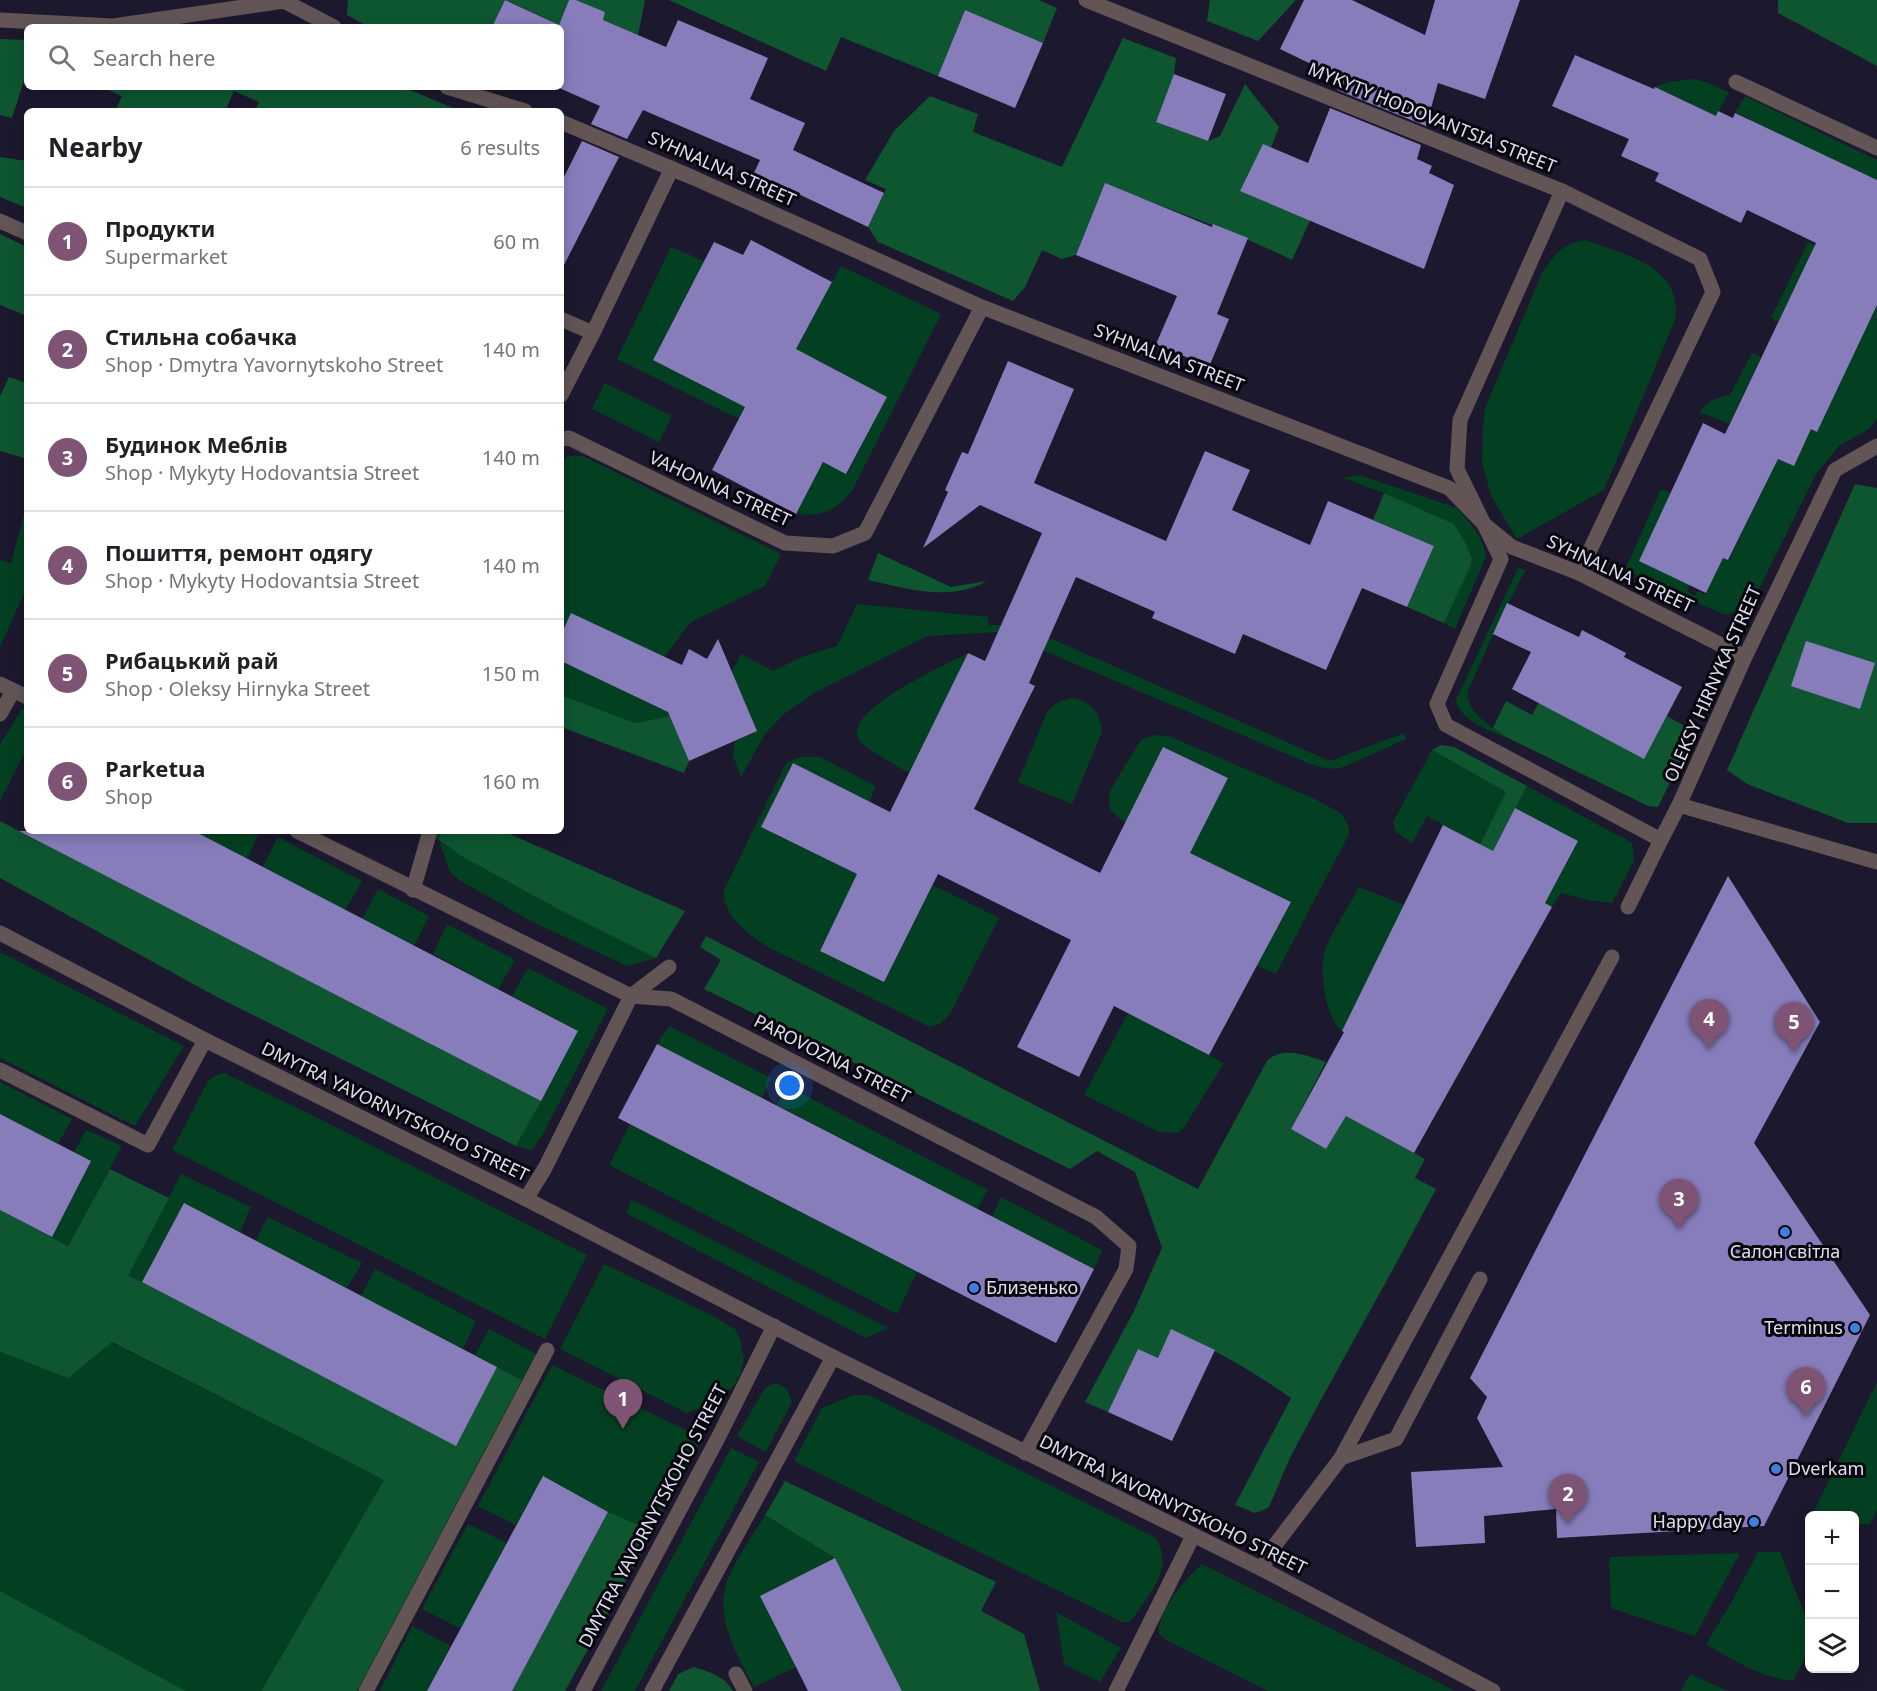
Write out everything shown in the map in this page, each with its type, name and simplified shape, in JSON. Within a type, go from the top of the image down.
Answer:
[{"type":"street","points":[[126,24],[285,0],[329,24]]},
{"type":"street","name":"MYKYTY HODOVANTSIA STREET","points":[[1086,0],[1562,191],[1460,420],[1457,469],[1501,559],[1437,704],[1446,725],[1661,840]]},
{"type":"street","points":[[0,21],[68,24]]},
{"type":"street","points":[[1736,82],[1877,148]]},
{"type":"street","points":[[457,90],[515,108]]},
{"type":"street","name":"SYHNALNA STREET","points":[[564,123],[672,168],[982,307],[1449,488],[1485,525],[1512,548],[1579,573],[1745,657]]},
{"type":"street","points":[[564,388],[672,168]]},
{"type":"street","points":[[1562,191],[1700,259],[1713,292],[1579,573]]},
{"type":"street","points":[[0,221],[24,232]]},
{"type":"street","name":"VAHONNA STREET","points":[[564,439],[569,438],[785,543],[833,546],[865,533],[982,307]]},
{"type":"street","points":[[564,320],[593,333]]},
{"type":"street","name":"OLEKSY HIRNYKA STREET","points":[[1877,446],[1835,470],[1745,657],[1679,805],[1877,862]]},
{"type":"street","points":[[0,714],[13,691]]},
{"type":"street","points":[[1628,907],[1679,805]]},
{"type":"street","name":"PAROVOZNA STREET","points":[[303,834],[631,996],[671,999],[1096,1217],[1128,1246],[1126,1269],[1025,1453]]},
{"type":"street","points":[[413,890],[429,834]]},
{"type":"street","name":"DMYTRA YAVORNYTSKOHO STREET","points":[[0,933],[205,1040],[526,1199],[833,1357],[1262,1569],[1494,1691]]},
{"type":"street","points":[[1262,1569],[1272,1549],[1341,1458],[1612,957]]},
{"type":"street","points":[[526,1199],[545,1168],[631,996],[669,967]]},
{"type":"street","points":[[0,1070],[148,1145],[205,1040]]},
{"type":"street","points":[[1341,1458],[1396,1439],[1480,1279]]},
{"type":"street","name":"DMYTRA YAVORNYTSKOHO STREET","points":[[583,1691],[719,1436],[774,1326]]},
{"type":"street","points":[[366,1691],[547,1350]]},
{"type":"street","points":[[652,1691],[833,1357]]},
{"type":"street","points":[[1116,1691],[1193,1536]]},
{"type":"street","points":[[736,1674],[745,1691]]},
{"type":"green space","points":[[348,0],[505,0],[493,24],[364,24],[347,15]]},
{"type":"green space","points":[[506,0],[569,0],[559,24]]},
{"type":"green space","points":[[576,0],[645,0],[638,35],[603,20],[605,12]]},
{"type":"green space","points":[[669,0],[1039,0],[1057,8],[1043,43],[965,10],[938,76],[841,37],[826,71]]},
{"type":"green space","points":[[1210,0],[1296,0],[1258,41],[1207,21]]},
{"type":"green space","points":[[1778,0],[1877,0],[1877,66],[1778,13]]},
{"type":"green space","points":[[1123,38],[1176,58],[1174,74],[1156,122],[1208,141],[1220,136],[1245,84],[1279,127],[1262,171],[1252,167],[1242,187],[1332,173],[1292,260],[1223,229],[1105,184],[1076,255],[1062,259],[1042,250],[1025,287],[1013,301],[878,242],[868,227],[886,189],[865,180],[894,131],[930,96],[978,114],[973,132],[1062,167]]},
{"type":"green space","points":[[0,39],[24,40],[24,80],[12,118],[0,115]]},
{"type":"green space","points":[[1692,79],[1706,82],[1729,92],[1716,116],[1655,87],[1668,82]]},
{"type":"green space","points":[[108,90],[410,90],[453,108],[256,108],[259,102],[234,91],[226,108],[116,108],[122,96]]},
{"type":"green space","points":[[1745,96],[1877,160],[1877,180],[1748,128],[1751,120],[1735,112]]},
{"type":"green space","points":[[0,157],[24,161],[24,207],[0,197]]},
{"type":"green space","points":[[0,234],[24,246],[24,315],[0,305]]},
{"type":"green space","points":[[1586,240],[1648,265],[1661,275],[1670,287],[1675,302],[1675,320],[1604,490],[1517,539],[1491,496],[1482,462],[1485,408],[1542,273],[1560,250],[1571,243]]},
{"type":"green space","points":[[1808,242],[1815,245],[1778,322],[1771,318]]},
{"type":"green space","points":[[671,247],[706,262],[653,359],[732,400],[752,392],[739,419],[617,359]]},
{"type":"green space","points":[[841,266],[941,314],[853,489],[835,507],[821,513],[796,514],[823,462],[847,474],[887,397],[808,355],[793,355]]},
{"type":"green space","points":[[1877,294],[1877,419],[1869,429],[1839,446],[1816,474],[1750,607],[1725,615],[1625,570],[1661,489],[1671,493],[1690,585],[1687,591],[1695,596],[1698,591],[1705,595],[1723,558],[1729,560],[1769,477],[1771,456],[1794,466],[1811,429],[1817,432],[1857,347]]},
{"type":"green space","points":[[1752,353],[1761,357],[1729,424],[1700,412],[1717,398],[1730,395]]},
{"type":"green space","points":[[9,377],[24,382],[24,458],[0,451],[0,396]]},
{"type":"green space","points":[[605,383],[672,416],[659,442],[592,409]]},
{"type":"green space","points":[[568,456],[583,456],[781,554],[765,586],[691,622],[660,662],[642,700],[659,708],[723,689],[741,654],[773,671],[804,656],[837,646],[857,604],[988,617],[989,625],[1002,625],[1045,636],[1330,761],[1404,733],[1406,739],[1346,766],[1333,769],[1324,768],[1000,632],[927,636],[814,693],[784,714],[765,734],[741,777],[733,756],[735,741],[757,731],[738,687],[670,716],[635,723],[564,696],[564,662],[615,686],[564,638],[564,460]]},
{"type":"green space","points":[[1359,475],[1457,508],[1475,530],[1485,549],[1486,556],[1455,629],[1444,623],[1472,559],[1384,493],[1343,478]]},
{"type":"green space","points":[[1855,484],[1877,488],[1877,823],[1848,823],[1747,784],[1727,770]]},
{"type":"green space","points":[[1384,493],[1454,524],[1466,544],[1472,559],[1471,565],[1444,623],[1407,607],[1434,546],[1373,520]]},
{"type":"green space","points":[[24,514],[24,594],[0,647],[0,560],[11,563]]},
{"type":"green space","points":[[878,553],[951,587],[987,581],[958,591],[928,592],[868,580]]},
{"type":"green space","points":[[1518,568],[1526,570],[1468,691],[1468,699],[1475,712],[1508,738],[1485,729],[1469,719],[1462,713],[1456,700]]},
{"type":"green space","points":[[968,653],[909,773],[859,740],[857,728],[865,716],[880,703],[920,678]]},
{"type":"green space","points":[[564,696],[635,723],[670,716],[689,761],[684,773],[564,728]]},
{"type":"green space","points":[[1542,697],[1644,758],[1667,716],[1695,732],[1658,807],[1648,806],[1508,738],[1493,728],[1506,701],[1532,715]]},
{"type":"green space","points":[[1075,698],[1091,706],[1098,715],[1102,732],[1072,804],[1018,782],[1047,712],[1059,702]]},
{"type":"green space","points":[[22,709],[24,709],[24,754],[0,801],[0,744]]},
{"type":"green space","points":[[1154,735],[1169,736],[1317,800],[1342,814],[1349,827],[1349,834],[1276,974],[1257,966],[1291,902],[1190,853],[1228,778],[1163,747],[1125,823],[1110,810],[1109,792],[1141,740]]},
{"type":"green space","points":[[1441,745],[1454,747],[1527,786],[1490,856],[1477,850],[1506,792],[1432,750]]},
{"type":"green space","points":[[1432,750],[1506,792],[1477,849],[1490,856],[1494,847],[1557,880],[1578,841],[1515,808],[1527,786],[1632,843],[1634,861],[1612,903],[1561,893],[1552,907],[1486,868],[1456,865],[1470,839],[1427,816],[1412,843],[1396,832],[1393,822]]},
{"type":"green space","points":[[801,757],[821,757],[875,786],[870,802],[793,763],[761,827],[857,874],[820,951],[884,982],[933,885],[999,918],[950,1014],[940,1024],[930,1027],[768,947],[745,931],[727,908],[724,890],[786,763]]},
{"type":"green space","points":[[0,821],[541,1101],[516,1146],[217,997],[0,878]]},
{"type":"green space","points":[[200,834],[259,834],[247,859]]},
{"type":"green space","points":[[441,834],[510,834],[685,911],[656,958],[558,909],[461,856],[439,840]]},
{"type":"green space","points":[[278,837],[362,881],[345,910],[263,867]]},
{"type":"green space","points":[[439,841],[461,856],[558,909],[656,958],[627,966],[531,921],[459,880],[450,872]]},
{"type":"green space","points":[[1359,887],[1404,905],[1342,1031],[1331,1016],[1328,1005],[1323,981],[1323,958],[1332,935]]},
{"type":"green space","points":[[378,889],[429,916],[414,946],[362,919]]},
{"type":"green space","points":[[447,924],[515,960],[498,989],[433,954]]},
{"type":"green space","points":[[706,936],[1198,1189],[1267,1061],[1280,1054],[1296,1053],[1326,1062],[1291,1129],[1326,1149],[1347,1113],[1370,1129],[1425,1159],[1415,1178],[1436,1189],[1294,1450],[1268,1508],[1255,1513],[1235,1505],[1291,1398],[1233,1361],[1171,1330],[1158,1358],[1138,1349],[1108,1412],[1085,1402],[1134,1311],[1162,1248],[1135,1172],[1097,1151],[1070,1169],[704,989],[721,960],[700,947]]},
{"type":"green space","points":[[0,952],[184,1046],[135,1126],[0,1058]]},
{"type":"green space","points":[[528,968],[608,1009],[544,1132],[532,1150],[516,1146],[578,1031],[512,996]]},
{"type":"green space","points":[[1128,1013],[1224,1063],[1183,1129],[1177,1133],[1159,1132],[1084,1095]]},
{"type":"green space","points":[[669,1026],[771,1078],[762,1098],[657,1044]]},
{"type":"green space","points":[[224,1073],[310,1114],[587,1255],[545,1339],[172,1150],[208,1081]]},
{"type":"green space","points":[[0,1082],[72,1119],[58,1144],[0,1114]]},
{"type":"green space","points":[[787,1086],[988,1190],[977,1209],[777,1105]]},
{"type":"green space","points":[[630,1124],[917,1272],[897,1314],[609,1165]]},
{"type":"green space","points":[[86,1130],[122,1146],[68,1246],[52,1237],[91,1161],[74,1152]]},
{"type":"green space","points":[[110,1169],[169,1198],[128,1276],[456,1445],[497,1367],[522,1380],[357,1691],[261,1691],[384,1480],[112,1342],[68,1378],[0,1352],[0,1210],[68,1246]]},
{"type":"green space","points":[[181,1174],[251,1207],[240,1232],[184,1204],[142,1282],[128,1276]]},
{"type":"green space","points":[[1001,1197],[1102,1250],[1094,1269],[992,1217]]},
{"type":"green space","points":[[632,1200],[888,1328],[866,1338],[626,1213]]},
{"type":"green space","points":[[268,1217],[362,1263],[347,1288],[255,1241]]},
{"type":"green space","points":[[604,1264],[709,1314],[735,1329],[740,1338],[744,1360],[740,1375],[734,1385],[716,1402],[687,1413],[560,1349]]},
{"type":"green space","points":[[375,1269],[476,1321],[463,1349],[361,1296]]},
{"type":"green space","points":[[489,1329],[537,1354],[522,1380],[475,1355]]},
{"type":"green space","points":[[111,1342],[384,1480],[261,1691],[186,1691],[0,1591],[0,1352],[68,1378]]},
{"type":"green space","points":[[552,1365],[702,1438],[653,1531],[608,1512],[543,1477],[516,1525],[478,1506]]},
{"type":"green space","points":[[1877,1382],[1877,1510],[1870,1524],[1859,1524],[1859,1511],[1814,1511]]},
{"type":"green space","points":[[778,1384],[787,1389],[792,1402],[766,1452],[737,1436],[765,1388]]},
{"type":"green space","points":[[854,1395],[869,1395],[1156,1538],[1163,1560],[1161,1570],[1153,1589],[1134,1617],[1128,1622],[1122,1622],[794,1461],[822,1408]]},
{"type":"green space","points":[[731,1448],[759,1462],[635,1691],[601,1691]]},
{"type":"green space","points":[[785,1481],[996,1582],[981,1611],[1024,1634],[1040,1691],[902,1691],[835,1558],[765,1515]]},
{"type":"green space","points":[[608,1512],[653,1531],[565,1691],[512,1691]]},
{"type":"green space","points":[[765,1515],[835,1558],[761,1596],[796,1667],[754,1687],[734,1649],[723,1607],[728,1579]]},
{"type":"green space","points":[[468,1524],[507,1543],[461,1629],[422,1609]]},
{"type":"green space","points":[[1758,1552],[1780,1552],[1805,1615],[1805,1658],[1793,1681],[1759,1672],[1706,1644]]},
{"type":"green space","points":[[1740,1553],[1695,1636],[1611,1608],[1609,1557]]},
{"type":"green space","points":[[1202,1564],[1455,1691],[1268,1691],[1166,1640],[1159,1633],[1163,1615],[1181,1586]]},
{"type":"green space","points":[[0,1591],[186,1691],[0,1691]]},
{"type":"green space","points":[[1056,1612],[1121,1648],[1100,1682],[1064,1664]]},
{"type":"green space","points":[[412,1626],[451,1646],[427,1691],[380,1691]]},
{"type":"green space","points":[[694,1667],[721,1678],[733,1691],[669,1691],[678,1674]]},
{"type":"green space","points":[[1690,1674],[1728,1691],[1681,1691]]},
{"type":"building","points":[[505,0],[557,24],[493,24]]},
{"type":"building","points":[[569,0],[576,0],[605,12],[603,20],[666,47],[678,20],[768,58],[750,99],[805,123],[793,150],[884,193],[868,227],[754,173],[760,160],[643,110],[627,139],[591,124],[600,106],[564,90],[564,24],[559,24]]},
{"type":"building","points":[[1304,0],[1352,0],[1425,35],[1435,0],[1520,0],[1485,99],[1438,83],[1426,126],[1337,90],[1342,79],[1280,49]]},
{"type":"building","points":[[965,10],[1043,43],[1015,108],[938,76]]},
{"type":"building","points":[[1575,55],[1654,89],[1655,87],[1716,116],[1718,111],[1733,118],[1735,113],[1877,180],[1877,305],[1817,432],[1811,429],[1794,466],[1778,459],[1728,560],[1723,558],[1706,593],[1639,561],[1703,423],[1725,434],[1816,243],[1747,210],[1741,223],[1655,181],[1659,173],[1621,156],[1629,139],[1552,106]]},
{"type":"building","points":[[1174,74],[1226,94],[1208,141],[1156,122]]},
{"type":"building","points":[[1330,108],[1421,145],[1417,159],[1432,166],[1429,173],[1454,185],[1424,269],[1240,191],[1263,144],[1308,163]]},
{"type":"building","points":[[582,141],[619,157],[564,265],[564,177]]},
{"type":"building","points":[[1105,183],[1212,227],[1213,224],[1248,238],[1217,314],[1229,319],[1209,367],[1156,344],[1177,296],[1076,255]]},
{"type":"building","points":[[751,240],[832,282],[796,349],[887,397],[846,474],[823,462],[796,514],[712,470],[745,407],[653,360],[714,242],[743,255]]},
{"type":"building","points":[[1008,361],[1074,389],[1034,483],[1166,541],[1205,451],[1250,470],[1232,510],[1310,545],[1328,501],[1434,546],[1407,607],[1362,588],[1326,670],[1243,634],[1235,654],[1152,618],[1155,612],[1076,577],[1029,683],[1035,686],[974,809],[1100,873],[1163,747],[1228,778],[1190,853],[1291,902],[1209,1055],[1114,1006],[1079,1077],[1017,1047],[1071,940],[938,874],[884,982],[820,951],[857,874],[761,827],[793,763],[890,812],[968,653],[985,661],[1042,533],[980,505],[923,548],[948,492],[945,490],[962,452],[968,454]]},
{"type":"building","points":[[1507,603],[1579,637],[1582,630],[1626,653],[1624,657],[1682,687],[1644,759],[1512,689],[1531,652],[1493,634]]},
{"type":"building","points":[[571,613],[682,665],[689,649],[707,659],[718,639],[757,731],[689,761],[668,712],[564,662],[564,628]]},
{"type":"building","points":[[1806,641],[1875,663],[1860,709],[1791,686]]},
{"type":"building","points":[[1515,808],[1578,841],[1545,903],[1552,907],[1414,1153],[1346,1116],[1326,1149],[1291,1129],[1344,1032],[1342,1031],[1443,825],[1493,851]]},
{"type":"building","points":[[25,834],[200,834],[578,1031],[541,1101]]},
{"type":"building","points":[[1728,876],[1820,1022],[1754,1143],[1870,1315],[1764,1526],[1557,1538],[1556,1509],[1484,1516],[1485,1543],[1416,1547],[1411,1472],[1503,1467],[1477,1418],[1487,1397],[1470,1378]]},
{"type":"building","points":[[657,1044],[1094,1269],[1056,1343],[618,1118]]},
{"type":"building","points":[[0,1114],[91,1161],[52,1237],[0,1210]]},
{"type":"building","points":[[184,1203],[497,1367],[456,1446],[142,1282]]},
{"type":"building","points":[[1171,1329],[1215,1350],[1172,1441],[1108,1412],[1138,1349],[1158,1358]]},
{"type":"building","points":[[543,1476],[608,1512],[512,1691],[427,1691]]},
{"type":"building","points":[[835,1558],[902,1691],[808,1691],[760,1596]]},
{"type":"place","name":"Пошиття, ремонт одягу","points":[[1709,1049]]},
{"type":"place","name":"Рибацький рай","points":[[1794,1052]]},
{"type":"place","name":"Будинок Меблів","points":[[1679,1229]]},
{"type":"place","name":"Салон світла","points":[[1785,1232]]},
{"type":"place","name":"Близенько","points":[[974,1288]]},
{"type":"place","name":"Terminus","points":[[1855,1328]]},
{"type":"place","name":"Parketua","points":[[1806,1417]]},
{"type":"place","name":"Продукти","points":[[623,1429]]},
{"type":"place","name":"Dverkam","points":[[1776,1469]]},
{"type":"place","name":"Happy day","points":[[1754,1522]]},
{"type":"place","name":"Стильна собачка","points":[[1568,1524]]}]
